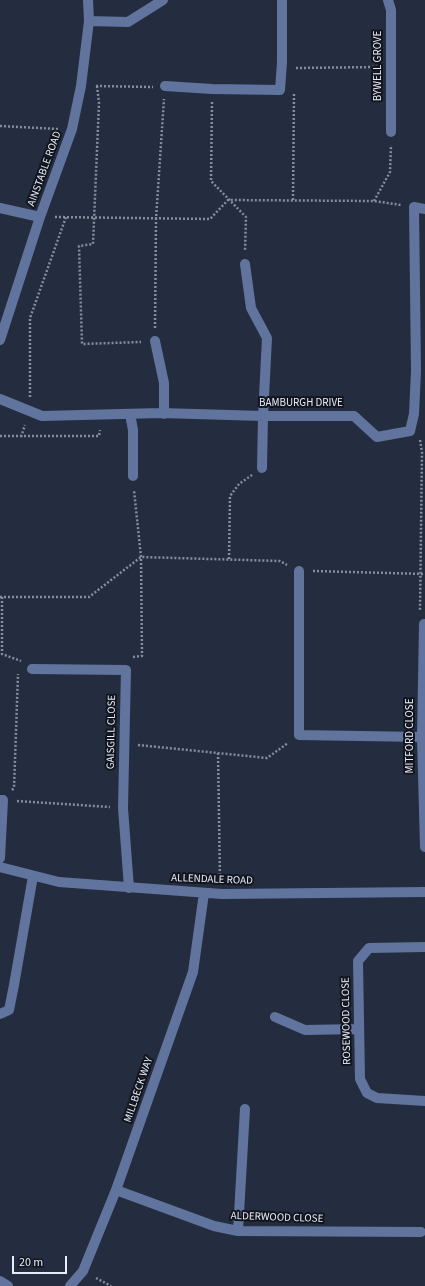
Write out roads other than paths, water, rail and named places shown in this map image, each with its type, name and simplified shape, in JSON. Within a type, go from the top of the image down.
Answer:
[{"type":"street","name":"AINSTABLE ROAD","points":[[0,340],[40,217],[72,129],[81,86],[89,22],[88,0]]},
{"type":"street","points":[[89,22],[128,22],[163,0]]},
{"type":"street","points":[[165,86],[212,90],[280,90],[282,62],[282,0]]},
{"type":"street","name":"BYWELL GROVE","points":[[388,0],[391,10],[391,132]]},
{"type":"street","name":"BAMBURGH DRIVE","points":[[0,399],[42,416],[164,414],[354,416],[377,437],[410,431],[420,371],[414,207],[425,209]]},
{"type":"street","points":[[0,208],[40,217]]},
{"type":"street","points":[[245,264],[250,308],[267,338],[262,468]]},
{"type":"street","points":[[155,341],[164,383],[164,414]]},
{"type":"street","points":[[130,414],[133,430],[133,476]]},
{"type":"street","points":[[299,571],[299,735],[422,737]]},
{"type":"street","name":"MITFORD CLOSE","points":[[424,624],[422,737],[425,847]]},
{"type":"street","name":"GAISGILL CLOSE","points":[[32,669],[126,670],[123,808],[128,888]]},
{"type":"street","points":[[0,858],[2,800]]},
{"type":"street","name":"ALLENDALE ROAD","points":[[0,867],[59,882],[220,894],[425,892]]},
{"type":"street","points":[[0,1014],[8,1010],[14,985],[33,876]]},
{"type":"street","name":"MILLBECK WAY","points":[[70,1286],[83,1271],[116,1190],[193,972],[204,893]]},
{"type":"street","name":"ROSEWOOD CLOSE","points":[[425,947],[369,948],[358,961],[360,1079],[366,1093],[377,1098],[425,1101]]},
{"type":"street","points":[[275,1017],[306,1030],[359,1029]]},
{"type":"street","points":[[238,1231],[245,1109]]},
{"type":"street","name":"ALDERWOOD CLOSE","points":[[116,1190],[214,1226],[238,1231],[420,1232]]},
{"type":"street","points":[[0,1281],[8,1286]]}]
